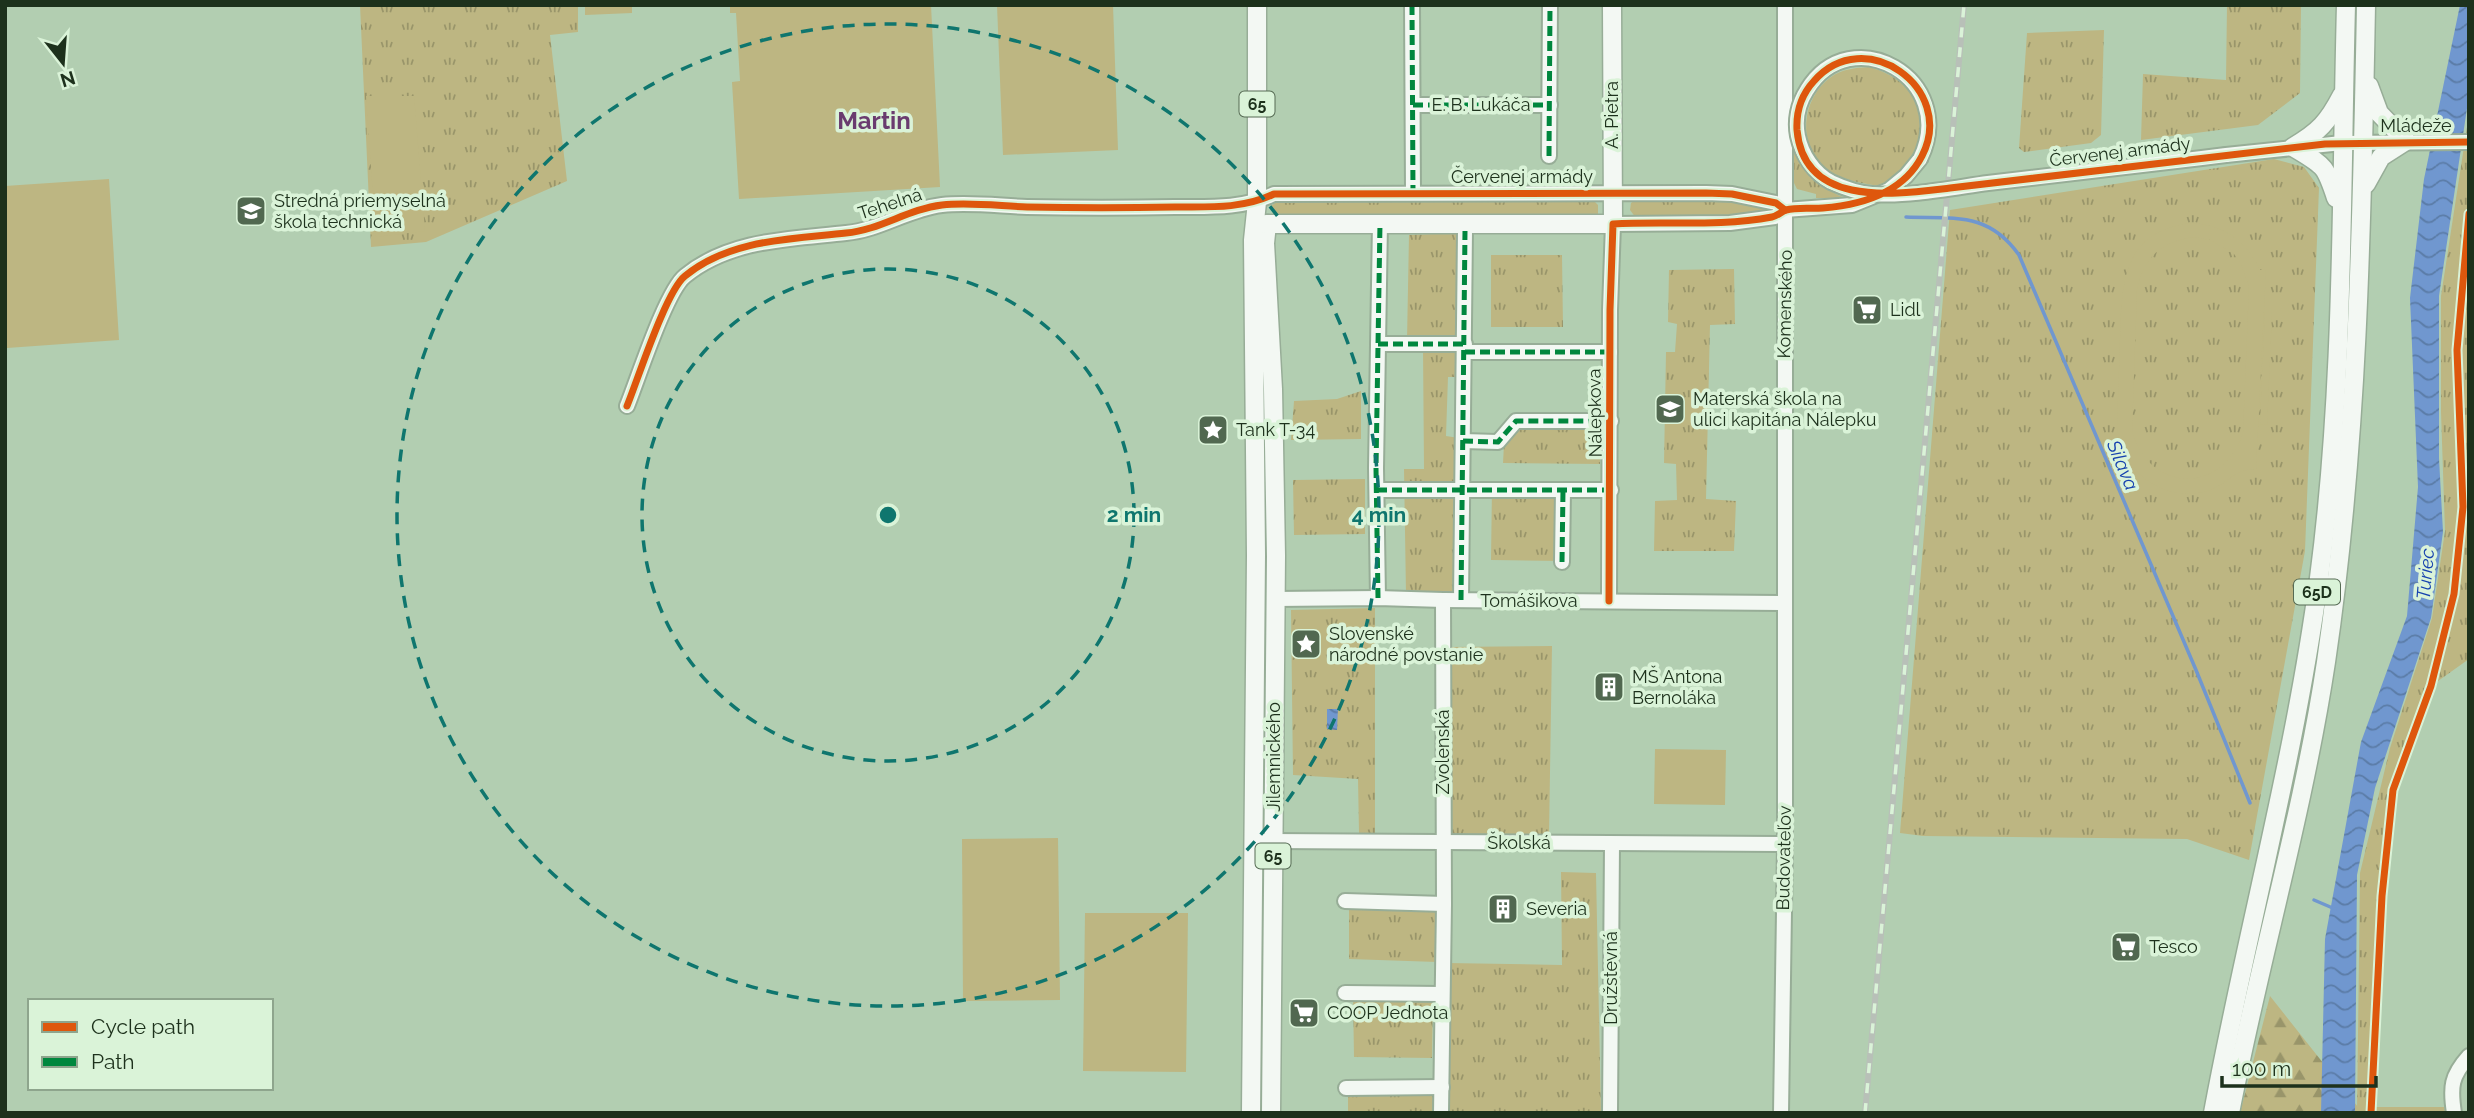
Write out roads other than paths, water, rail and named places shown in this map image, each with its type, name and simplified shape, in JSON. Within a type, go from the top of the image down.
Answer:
[{"type":"main road","name":"65","points":[[1257,5],[1257,202]]},
{"type":"main road","name":"A. Pietra","points":[[1612,5],[1612,224]]},
{"type":"main road","name":"65D","points":[[2213,1113],[2226,1040],[2276,824],[2319,578],[2328,493],[2336,357],[2346,5]]},
{"type":"main road","name":"65D","points":[[2230,1113],[2305,774],[2325,664],[2346,491],[2362,192],[2366,5]]},
{"type":"main road","points":[[2362,192],[2376,163],[2387,152],[2412,141],[2379,113],[2365,73]]},
{"type":"main road","points":[[2341,206],[2326,170],[2317,161],[2293,147],[2321,129],[2344,92]]},
{"type":"main road","points":[[1257,202],[1267,224]]},
{"type":"main road","name":"Jilemnického","points":[[1251,1113],[1255,528],[1253,240],[1257,202]]},
{"type":"main road","name":"Jilemnického","points":[[1267,224],[1265,243],[1273,389],[1276,528],[1271,1113]]},
{"type":"main road","name":"Červenej armády","points":[[1267,224],[1612,224]]},
{"type":"street","name":"E. B. Lukáča","points":[[1412,5],[1413,193]]},
{"type":"street","name":"E. B. Lukáča","points":[[1549,156],[1550,5]]},
{"type":"street","name":"Komenského","points":[[1784,603],[1785,5]]},
{"type":"street","name":"Červenej armády","points":[[1612,224],[1730,223],[1775,217],[1785,210],[1865,201],[1897,184],[1920,159],[1927,141],[1928,114],[1917,87],[1903,72],[1881,61],[1854,59],[1829,68],[1809,87],[1797,121],[1800,144],[1813,168],[1827,180],[1842,187],[1870,194],[1963,186],[2293,147],[2364,142]]},
{"type":"street","name":"E. B. Lukáča","points":[[1413,106],[1549,106]]},
{"type":"street","name":"Mládeže","points":[[2364,142],[2469,142]]},
{"type":"street","name":"Červenej armády","points":[[1257,202],[1274,194],[1612,192],[1732,194],[1776,203],[1785,210]]},
{"type":"street","name":"Tehelná","points":[[627,406],[665,309],[683,277],[729,251],[753,243],[856,232],[917,209],[944,205],[1094,208],[1227,206],[1257,202]]},
{"type":"street","points":[[1378,598],[1380,223]]},
{"type":"street","points":[[1461,600],[1465,348],[1465,231],[1462,223]]},
{"type":"street","name":"Nálepkova","points":[[1609,601],[1612,224]]},
{"type":"street","points":[[1378,344],[1609,352]]},
{"type":"street","points":[[1463,441],[1498,442],[1516,421],[1611,421]]},
{"type":"street","points":[[1377,490],[1611,490]]},
{"type":"street","points":[[1562,562],[1563,490]]},
{"type":"street","points":[[1255,528],[1276,528]]},
{"type":"street","name":"Tomášikova","points":[[1275,599],[1784,603]]},
{"type":"street","name":"Zvolenská","points":[[1441,1113],[1444,904],[1443,600]]},
{"type":"street","name":"Budovateľov","points":[[1781,1113],[1785,845],[1784,603]]},
{"type":"street","name":"Školská","points":[[1253,841],[1785,845]]},
{"type":"street","name":"Družstevná","points":[[1610,1113],[1612,844]]},
{"type":"street","points":[[1345,901],[1444,904]]},
{"type":"street","points":[[1345,993],[1441,994]]},
{"type":"street","points":[[2454,1113],[2454,1077],[2457,1069],[2469,1056]]},
{"type":"street","points":[[1346,1088],[1442,1087]]},
{"type":"water","name":"Turiec","points":[[2460,5],[2469,5],[2469,95],[2439,296],[2439,458],[2443,532],[2431,618],[2375,788],[2357,875],[2355,1113],[2321,1113],[2325,939],[2361,742],[2407,616],[2418,487],[2410,298],[2424,179]]},
{"type":"water","points":[[1327,709],[1338,709],[1337,730],[1327,729]]},
{"type":"waterway","name":"Silava","points":[[1906,217],[1954,218],[1982,224],[2007,241],[2019,255],[2250,803]]},
{"type":"waterway","name":"Silava","points":[[2314,900],[2335,909]]},
{"type":"railway","points":[[1865,1113],[1964,5]]},
{"type":"place","name":"Stredná priemyselná škola technická","points":[[251,211]]},
{"type":"place","name":"Lidl","points":[[1867,310]]},
{"type":"place","name":"Materská škola na ulici kapitána Nálepku","points":[[1670,409]]},
{"type":"place","name":"Tank T-34","points":[[1213,430]]},
{"type":"place","name":"Slovenské národné povstanie","points":[[1306,644]]},
{"type":"place","name":"MŠ Antona Bernoláka","points":[[1609,687]]},
{"type":"place","name":"Severia","points":[[1503,909]]},
{"type":"place","name":"Tesco","points":[[2126,947]]},
{"type":"place","name":"COOP Jednota","points":[[1304,1013]]},
{"type":"district","name":"Martin","points":[[874,121]]}]
